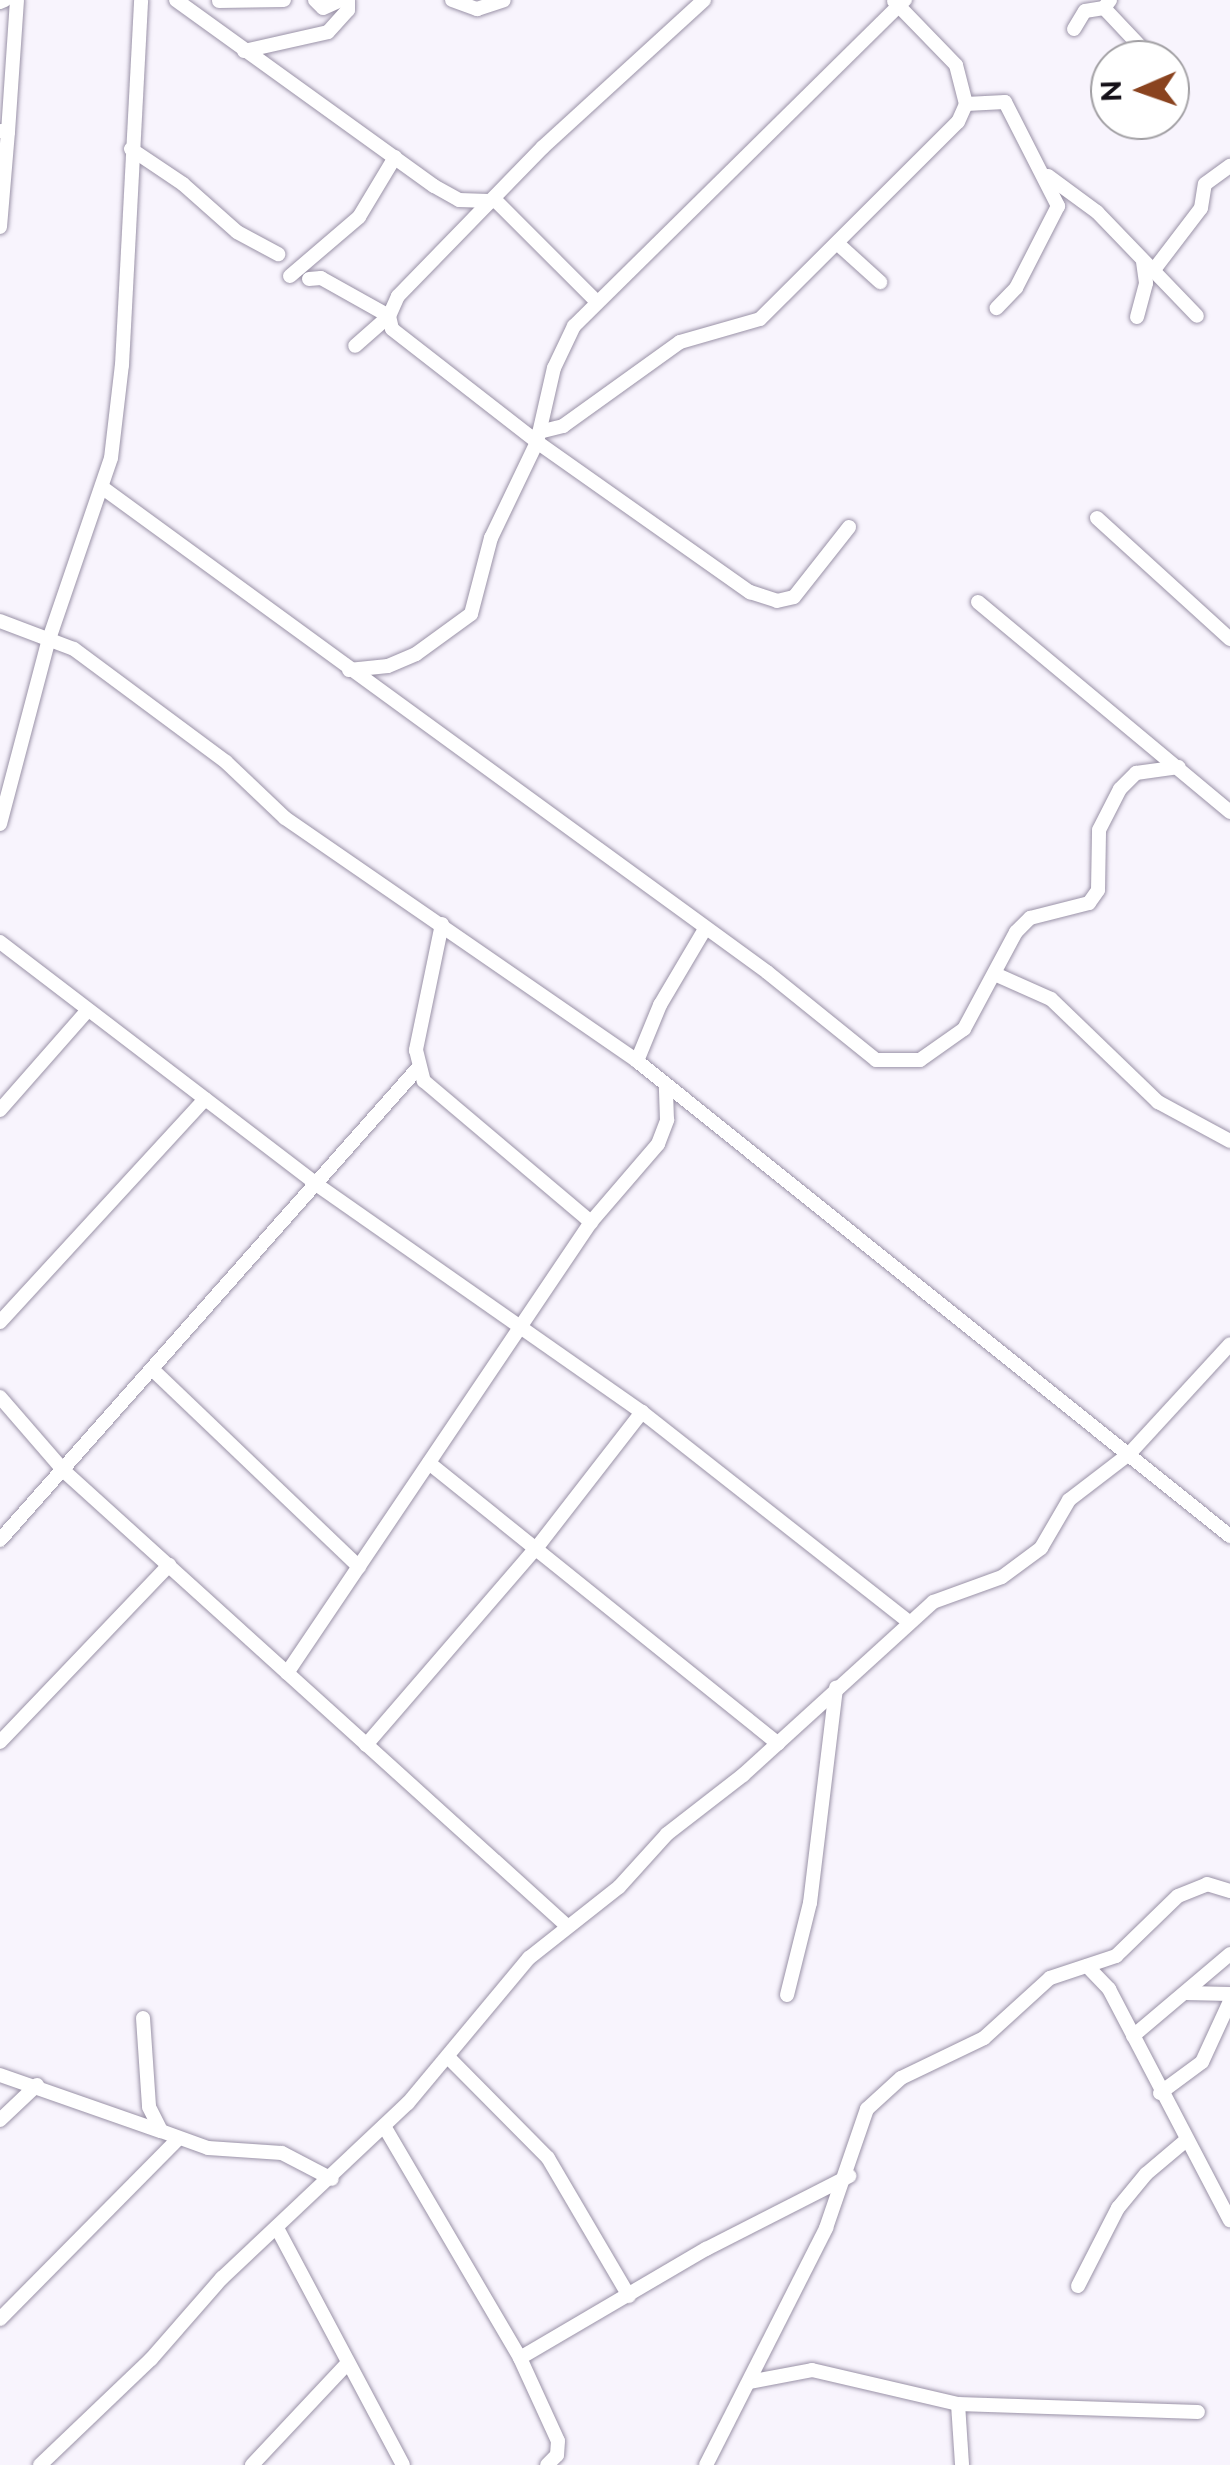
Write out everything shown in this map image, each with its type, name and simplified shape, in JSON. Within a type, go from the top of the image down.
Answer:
[{"type":"street","points":[[0,226],[4,132],[17,0]]},
{"type":"street","points":[[0,824],[48,642],[103,488],[122,366],[141,0]]},
{"type":"street","points":[[176,0],[459,200],[496,200],[596,302]]},
{"type":"street","points":[[198,16],[220,0],[284,0]]},
{"type":"street","points":[[244,50],[328,32],[348,10],[345,0],[323,8],[316,0]]},
{"type":"street","points":[[452,0],[477,9],[504,0]]},
{"type":"street","points":[[355,346],[389,316],[398,296],[496,200],[543,146],[704,0]]},
{"type":"street","points":[[350,670],[388,666],[472,614],[490,538],[538,437],[554,368],[574,326],[899,2],[956,65],[966,104],[958,122],[760,319],[680,342],[564,426],[538,437]]},
{"type":"street","points":[[1074,29],[1085,12],[1107,4],[1137,40]]},
{"type":"street","points":[[966,104],[1005,102],[1047,175],[1058,206],[1016,288],[997,308]]},
{"type":"street","points":[[131,149],[183,184],[237,232],[278,254]]},
{"type":"street","points":[[290,276],[359,217],[395,157]]},
{"type":"street","points":[[1137,317],[1148,266],[1201,208],[1204,184],[1230,166]]},
{"type":"street","points":[[1047,175],[1097,212],[1198,316]]},
{"type":"street","points":[[459,200],[466,230]]},
{"type":"street","points":[[838,244],[880,282]]},
{"type":"street","points":[[309,280],[321,278],[389,316],[396,338],[538,437],[722,577],[778,601],[794,597],[822,570],[849,527]]},
{"type":"street","points":[[103,488],[705,929],[876,1060],[920,1060],[964,1030],[1030,918],[1089,903],[1101,874],[1099,830],[1120,789],[1136,773],[1179,768]]},
{"type":"street","points":[[1098,518],[1230,639]]},
{"type":"street","points":[[978,602],[1230,812]]},
{"type":"street","points":[[0,621],[74,649],[226,762],[285,818],[637,1061],[1230,1536]]},
{"type":"street","points":[[382,694],[388,666]]},
{"type":"street","points":[[0,1540],[418,1068],[442,924]]},
{"type":"street","points":[[637,1061],[660,1005],[705,929]]},
{"type":"street","points":[[0,942],[316,1184],[518,1330],[642,1412],[909,1622]]},
{"type":"street","points":[[996,975],[1051,999],[1158,1102],[1230,1142]]},
{"type":"street","points":[[0,1110],[88,1010]]},
{"type":"street","points":[[418,1068],[424,1082],[591,1222]]},
{"type":"street","points":[[288,1673],[591,1222],[658,1144],[667,1120],[666,1088]]},
{"type":"street","points":[[0,1322],[205,1099]]},
{"type":"street","points":[[40,2465],[277,2228],[332,2180],[448,2057],[529,1958],[778,1744],[933,1602],[1002,1576],[1041,1548],[1069,1500],[1128,1454],[1230,1344]]},
{"type":"street","points":[[152,1370],[359,1566]]},
{"type":"street","points":[[0,1397],[64,1471],[566,1925]]},
{"type":"street","points":[[366,1744],[538,1546],[642,1412]]},
{"type":"street","points":[[429,1463],[538,1546],[778,1744]]},
{"type":"street","points":[[0,1742],[169,1565]]},
{"type":"street","points":[[787,1996],[810,1903],[836,1688]]},
{"type":"street","points":[[706,2465],[850,2176],[867,2109],[885,2089],[984,2038],[1050,1978],[1116,1956],[1155,1915],[1196,1886],[1230,1892]]},
{"type":"street","points":[[1133,2036],[1230,1954]]},
{"type":"street","points":[[1087,1966],[1109,1989],[1185,2142],[1230,2220]]},
{"type":"street","points":[[1160,2093],[1202,2062],[1230,1998],[1186,1993]]},
{"type":"street","points":[[143,2018],[150,2107],[160,2131]]},
{"type":"street","points":[[448,2057],[548,2158],[629,2296]]},
{"type":"street","points":[[0,2076],[36,2085],[178,2140],[282,2152],[332,2180]]},
{"type":"street","points":[[0,2120],[36,2085]]},
{"type":"street","points":[[384,2126],[520,2358],[558,2441],[557,2455],[547,2465]]},
{"type":"street","points":[[0,2319],[178,2140]]},
{"type":"street","points":[[1078,2286],[1118,2208],[1146,2174],[1185,2142]]},
{"type":"street","points":[[520,2358],[850,2176]]},
{"type":"street","points":[[277,2228],[346,2365],[403,2465]]},
{"type":"street","points":[[252,2465],[346,2365]]},
{"type":"street","points":[[749,2382],[812,2370],[958,2404],[1198,2412]]},
{"type":"street","points":[[958,2404],[962,2465]]}]
